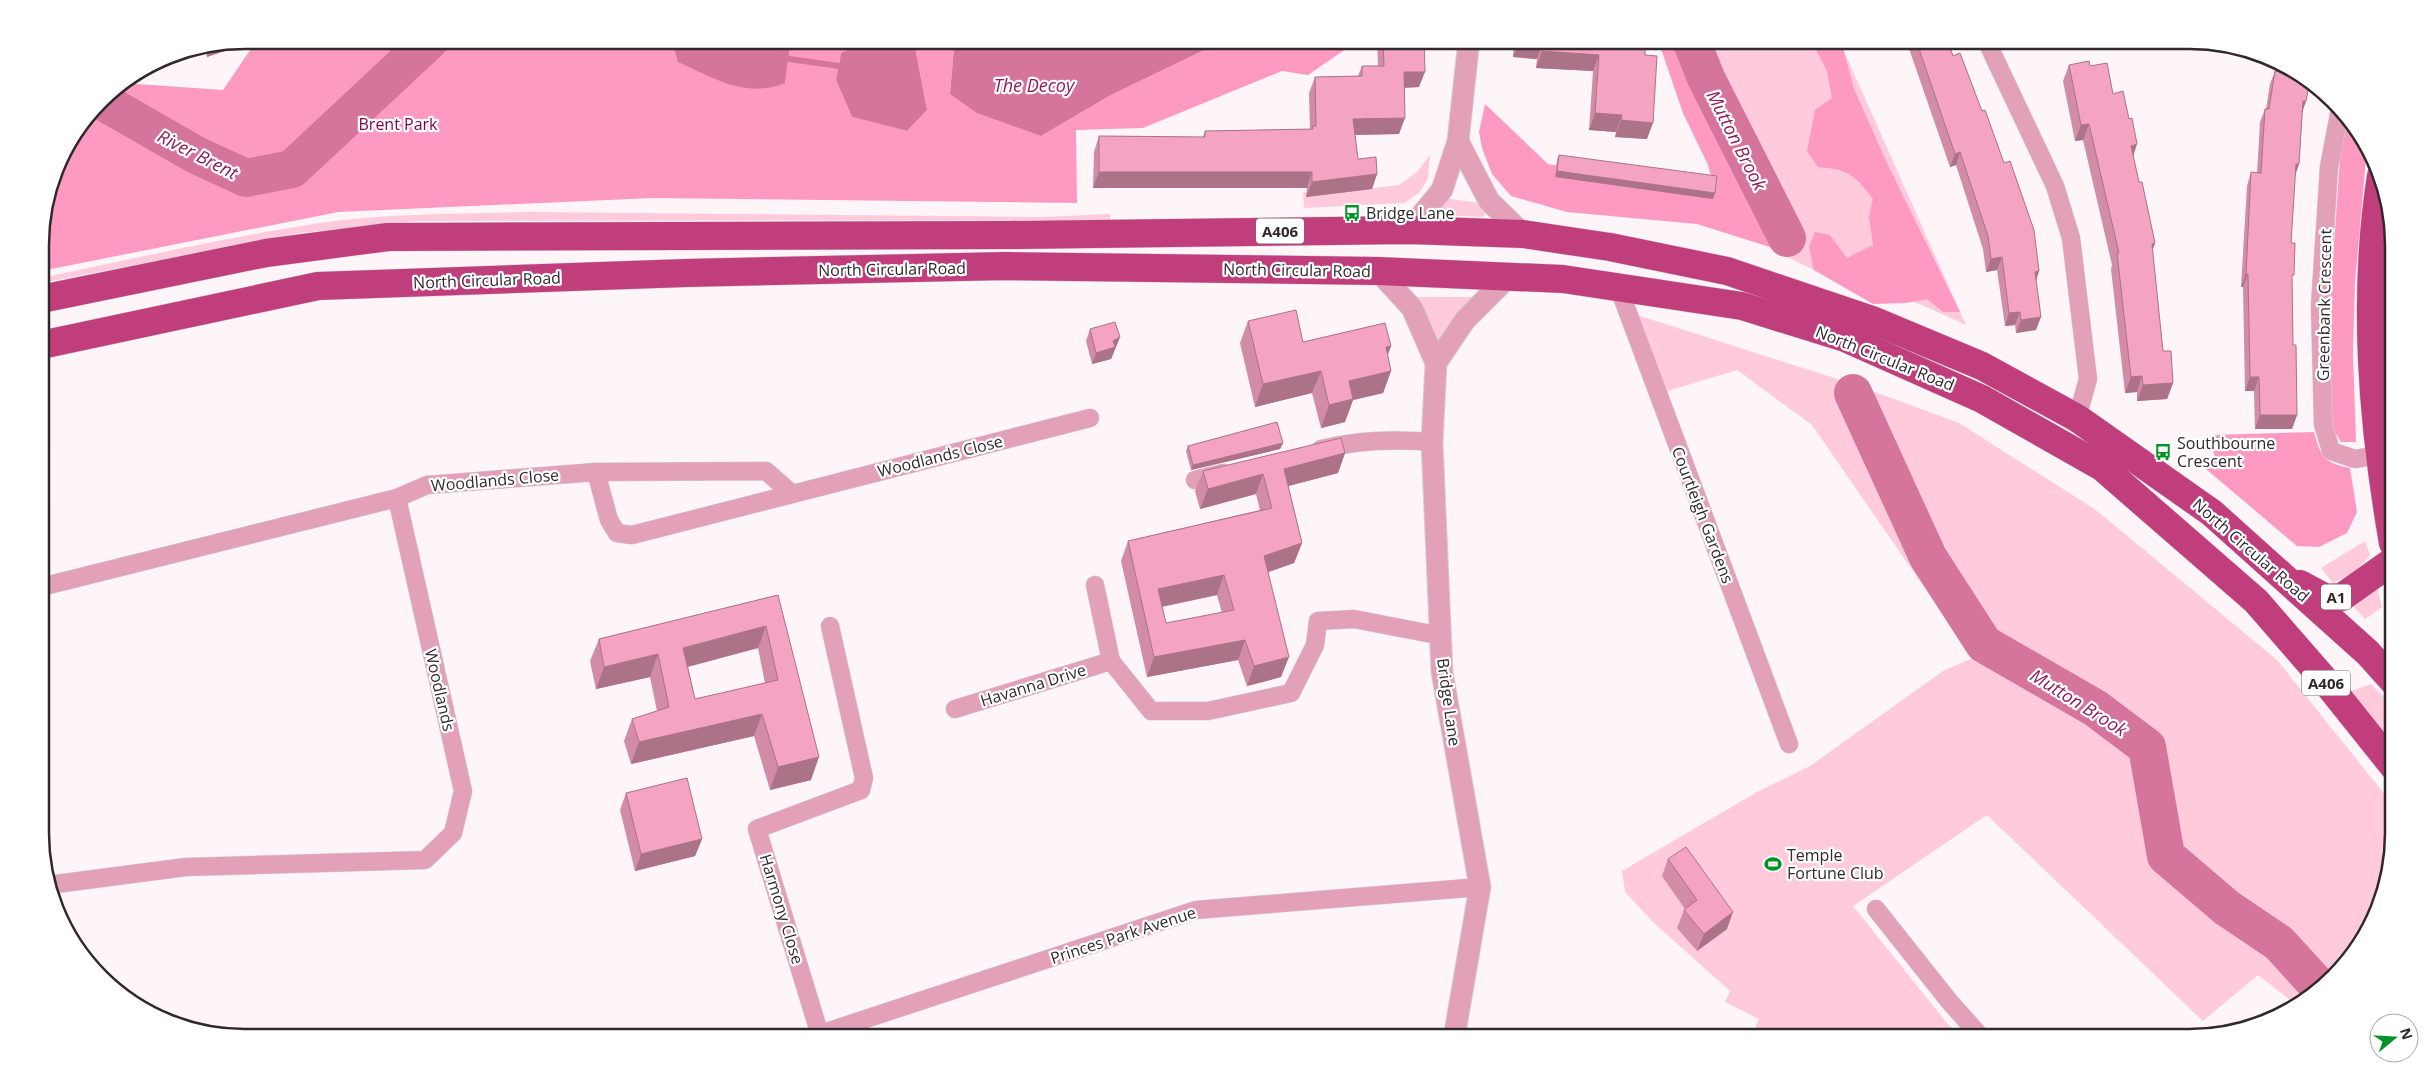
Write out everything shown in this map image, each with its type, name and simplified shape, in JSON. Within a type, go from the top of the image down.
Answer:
[{"type":"highway","points":[[2379,196],[2374,254],[2371,363],[2379,455],[2385,493]]},
{"type":"highway","name":"North Circular Road","points":[[49,297],[266,253],[388,237],[1008,235],[1409,230],[1523,234],[1610,247],[1727,271],[1872,320],[1982,366],[2077,418],[2212,513],[2368,654],[2385,672]]},
{"type":"highway","name":"North Circular Road","points":[[49,343],[318,286],[686,273],[1006,266],[1378,271],[1509,276],[1618,286],[1742,306],[1845,338],[1982,399],[2102,467],[2256,601],[2322,677],[2385,756]]},
{"type":"highway","name":"A1","points":[[2275,570],[2326,598],[2342,597],[2385,567]]},
{"type":"street","points":[[1409,230],[1442,190],[1458,141],[1468,49]]},
{"type":"street","points":[[1990,49],[2055,186],[2071,238],[2088,379],[2077,418]]},
{"type":"street","name":"Greenbank Crescent","points":[[2338,117],[2329,167],[2320,306],[2323,424],[2331,451],[2355,459],[2379,455]]},
{"type":"street","points":[[1458,141],[1489,201],[1523,234]]},
{"type":"street","name":"Bridge Lane","points":[[1378,271],[1412,308],[1436,363],[1432,442],[1442,636],[1442,672],[1480,887],[1456,1029]]},
{"type":"street","points":[[1436,363],[1464,320],[1509,276]]},
{"type":"street","name":"Courtleigh Gardens","points":[[1618,286],[1789,744]]},
{"type":"street","name":"Woodlands Close","points":[[596,472],[609,520],[617,533],[632,535],[1090,418]]},
{"type":"street","points":[[1307,453],[1362,440],[1389,439],[1432,442]]},
{"type":"street","points":[[1195,480],[1242,468]]},
{"type":"street","name":"Woodlands Close","points":[[397,498],[427,484],[596,472],[766,472],[791,493]]},
{"type":"street","points":[[49,585],[397,498]]},
{"type":"street","name":"Woodlands","points":[[55,884],[186,867],[425,860],[453,833],[463,791],[397,498]]},
{"type":"street","points":[[1095,585],[1111,661],[1151,712],[1208,711],[1291,693],[1315,645],[1318,621],[1354,620],[1442,636]]},
{"type":"street","name":"Harmony Close","points":[[812,1029],[757,829],[861,790],[864,778],[830,626]]},
{"type":"street","name":"Havanna Drive","points":[[955,709],[1111,661]]},
{"type":"street","name":"Princes Park Avenue","points":[[835,1029],[1196,910],[1480,887]]},
{"type":"street","points":[[1876,908],[1948,1001],[1974,1029]]},
{"type":"shaded area","points":[[1684,49],[1843,49],[1966,325],[1922,305],[1814,265],[1814,270],[1779,253],[1774,248]]},
{"type":"shaded area","points":[[1430,155],[1428,178],[1419,193],[1404,203],[1304,208],[1303,192],[1343,192],[1399,185],[1417,172]]},
{"type":"shaded area","points":[[1443,198],[1481,203],[1485,215],[1482,217],[1439,215],[1434,212]]},
{"type":"shaded area","points":[[529,212],[1042,217],[1110,214],[1110,220],[417,221],[300,233],[49,281],[49,276],[215,242],[320,223],[398,216]]},
{"type":"shaded area","points":[[1412,297],[1472,297],[1474,300],[1441,339],[1436,339]]},
{"type":"shaded area","points":[[1628,312],[1856,385],[1959,423],[2096,510],[2277,660],[2385,795],[2385,846],[2379,884],[2365,920],[2345,953],[2309,989],[2291,1001],[2258,975],[2203,1021],[1987,815],[1853,906],[1952,1029],[1755,1029],[1759,1019],[1725,1002],[1730,991],[1654,923],[1625,892],[1622,871],[1757,792],[1810,766],[1943,671],[1973,658],[1812,425],[1737,370],[1658,394]]},
{"type":"shaded area","points":[[2365,541],[2370,555],[2356,572],[2333,583],[2321,568]]},
{"type":"shaded area","points":[[2376,583],[2382,607],[2365,619],[2350,603]]},
{"type":"shaded area","points":[[2371,684],[2385,698],[2385,733],[2348,692]]},
{"type":"green space","name":"Brent Park","points":[[251,49],[682,49],[785,83],[790,49],[849,49],[841,53],[836,80],[852,117],[907,131],[927,110],[915,49],[954,49],[950,94],[1041,136],[1111,95],[1206,49],[1346,49],[1308,75],[1282,71],[1143,128],[1076,130],[1077,203],[652,198],[338,212],[49,269],[50,219],[59,182],[75,147],[89,125],[106,106],[133,84],[223,90]]},
{"type":"green space","points":[[1661,49],[1704,49],[1724,78],[1746,134],[1748,182],[1773,248],[1697,224],[1567,212],[1511,196],[1492,174],[1482,148],[1479,132],[1485,104],[1548,164],[1715,192],[1708,165],[1683,113]]},
{"type":"green space","points":[[1816,49],[1843,49],[1854,89],[1887,163],[1960,312],[1943,312],[1927,299],[1906,303],[1873,304],[1814,270],[1809,247],[1815,232],[1830,235],[1847,258],[1873,245],[1869,216],[1873,199],[1861,184],[1850,175],[1837,169],[1818,167],[1807,151],[1815,110],[1832,98],[1827,71]]},
{"type":"green space","points":[[2344,124],[2366,160],[2355,283],[2353,354],[2356,442],[2341,442],[2328,421],[2330,304],[2341,143]]},
{"type":"green space","points":[[2314,432],[2325,458],[2334,464],[2350,468],[2357,512],[2347,533],[2319,547],[2297,546],[2206,469],[2214,456],[2213,435]]},
{"type":"water","points":[[674,49],[790,49],[785,83],[757,89],[743,88],[717,80],[678,62]]},
{"type":"water","points":[[849,49],[915,49],[927,110],[907,131],[852,117],[836,80],[841,53]]},
{"type":"water","name":"The Decoy","points":[[954,49],[1206,49],[1111,95],[1041,136],[977,113],[950,94]]},
{"type":"building","points":[[1383,49],[1424,49],[1425,72],[1404,72],[1405,118],[1353,119],[1358,159],[1376,157],[1377,174],[1312,182],[1312,172],[1099,172],[1099,136],[1205,137],[1205,131],[1313,129],[1312,126],[1316,126],[1315,77],[1362,76],[1362,66],[1384,66]]},
{"type":"building","points":[[1542,49],[1645,49],[1645,55],[1657,56],[1653,123],[1621,120],[1622,115],[1595,113],[1599,55],[1542,51]]},
{"type":"building","points":[[1919,49],[1950,49],[1953,56],[1960,53],[1982,111],[1985,110],[2004,163],[2010,161],[2034,230],[2039,271],[2035,272],[2041,317],[2021,320],[2020,312],[2009,313],[2002,257],[1991,259],[1988,236],[1960,152],[1955,154]]},
{"type":"building","points":[[2089,61],[2090,66],[2107,63],[2113,94],[2123,91],[2129,119],[2132,118],[2137,144],[2131,146],[2139,182],[2142,182],[2155,243],[2152,244],[2163,351],[2171,351],[2173,383],[2143,385],[2142,376],[2131,377],[2117,253],[2119,253],[2089,124],[2081,125],[2069,65]]},
{"type":"building","points":[[2275,71],[2308,89],[2306,101],[2303,101],[2299,164],[2296,164],[2291,243],[2295,243],[2294,275],[2292,275],[2297,415],[2260,415],[2259,377],[2250,377],[2248,274],[2246,274],[2251,172],[2261,173],[2265,109],[2269,109]]},
{"type":"building","points":[[1559,155],[1717,176],[1715,193],[1557,171]]},
{"type":"building","points":[[1296,310],[1303,342],[1385,323],[1391,346],[1386,347],[1391,371],[1349,381],[1353,399],[1329,405],[1321,371],[1263,384],[1248,321]]},
{"type":"building","points":[[1115,322],[1120,337],[1113,341],[1115,347],[1096,353],[1090,329]]},
{"type":"building","points":[[1277,422],[1283,443],[1193,465],[1188,446]]},
{"type":"building","points":[[1341,438],[1345,453],[1284,469],[1302,543],[1264,556],[1289,657],[1254,666],[1245,640],[1154,657],[1128,541],[1272,508],[1263,474],[1208,489],[1203,471]],"holes":[[[1224,575],[1234,610],[1166,623],[1158,589]]]},
{"type":"building","points":[[778,595],[819,757],[778,767],[762,714],[639,742],[632,719],[669,707],[658,654],[604,667],[599,639]],"holes":[[[766,626],[778,680],[695,699],[683,648]]]},
{"type":"building","points":[[687,778],[702,839],[641,854],[626,793]]},
{"type":"building","points":[[1686,847],[1733,912],[1704,934],[1684,910],[1697,900],[1668,859]]},
{"type":"waterway","name":"River Brent","points":[[108,104],[196,155],[246,178],[292,169],[420,49]]},
{"type":"waterway","name":"Mutton Brook","points":[[1695,49],[1706,78],[1787,238]]},
{"type":"waterway","points":[[782,58],[839,66]]},
{"type":"waterway","name":"Mutton Brook","points":[[1853,393],[1928,557],[1984,644],[2095,708],[2147,747],[2166,856],[2227,908],[2279,943],[2316,983]]},
{"type":"place","name":"Bridge Lane","points":[[1352,213]]},
{"type":"place","name":"Southbourne Crescent","points":[[2163,452]]},
{"type":"place","name":"Temple Fortune Club","points":[[1773,864]]}]
